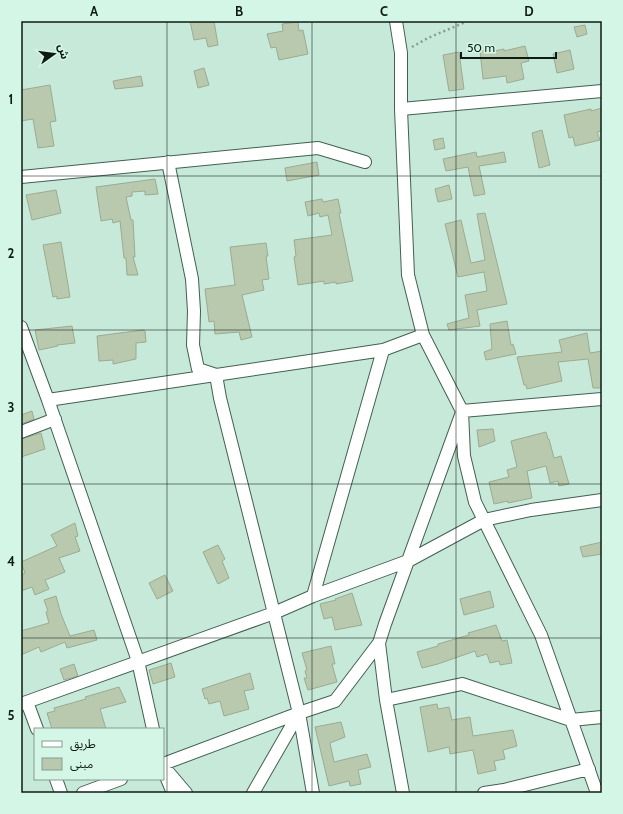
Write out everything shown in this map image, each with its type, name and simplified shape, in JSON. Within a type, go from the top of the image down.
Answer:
[{"type":"street","points":[[396,21],[401,53],[401,109],[408,275],[423,335],[462,410],[464,456],[475,502],[541,635],[597,793]]},
{"type":"street","points":[[401,109],[602,91]]},
{"type":"street","points":[[21,177],[318,148],[365,162]]},
{"type":"street","points":[[168,162],[192,279],[194,311],[193,345],[198,369],[216,375]]},
{"type":"street","points":[[21,327],[55,419],[138,661],[153,728]]},
{"type":"street","points":[[48,400],[383,350],[423,335]]},
{"type":"street","points":[[313,596],[383,350]]},
{"type":"street","points":[[216,375],[222,406],[299,713],[313,793]]},
{"type":"street","points":[[462,410],[602,399]]},
{"type":"street","points":[[164,766],[299,713],[335,701],[379,643],[462,410]]},
{"type":"street","points":[[21,432],[55,419]]},
{"type":"street","points":[[36,728],[24,703],[274,613],[313,596],[408,561],[484,520],[531,510],[602,500]]},
{"type":"street","points":[[379,643],[386,700],[403,793]]},
{"type":"street","points":[[386,700],[462,684],[571,720],[602,717]]},
{"type":"street","points":[[253,793],[299,713]]},
{"type":"street","points":[[164,767],[186,793]]},
{"type":"street","points":[[164,769],[173,793]]},
{"type":"street","points":[[484,793],[504,791],[589,769]]},
{"type":"street","points":[[56,780],[61,793]]},
{"type":"street","points":[[83,793],[118,780]]},
{"type":"path","points":[[401,53],[428,38],[468,21]]},
{"type":"building","points":[[190,21],[214,21],[218,45],[208,47],[206,38],[194,40]]},
{"type":"building","points":[[298,22],[299,31],[303,30],[308,54],[279,60],[276,47],[271,48],[267,34],[283,31],[282,24]]},
{"type":"building","points":[[585,25],[587,34],[577,37],[574,27]]},
{"type":"building","points":[[525,46],[529,61],[521,63],[524,79],[507,83],[506,76],[483,79],[480,51],[489,50],[489,52],[504,49],[504,51]]},
{"type":"building","points":[[570,50],[574,69],[557,73],[553,54]]},
{"type":"building","points":[[459,52],[464,89],[449,91],[443,55]]},
{"type":"building","points":[[204,68],[209,85],[198,88],[194,71]]},
{"type":"building","points":[[141,76],[143,86],[115,89],[113,81]]},
{"type":"building","points":[[50,85],[56,121],[50,122],[54,146],[38,148],[33,119],[21,121],[21,90]]},
{"type":"building","points":[[602,108],[602,131],[597,132],[600,140],[575,146],[573,137],[569,138],[564,115]]},
{"type":"building","points":[[542,130],[550,165],[539,168],[532,133]]},
{"type":"building","points":[[443,138],[445,148],[435,150],[433,140]]},
{"type":"building","points":[[476,152],[477,157],[504,152],[506,162],[479,166],[485,194],[474,196],[468,167],[446,171],[443,159]]},
{"type":"building","points":[[317,162],[319,175],[287,181],[285,168]]},
{"type":"building","points":[[155,179],[158,194],[145,195],[145,191],[132,192],[132,196],[126,197],[131,220],[133,220],[135,257],[133,257],[138,275],[127,275],[120,221],[113,223],[112,219],[101,221],[96,187]]},
{"type":"building","points":[[449,185],[452,199],[438,202],[435,189]]},
{"type":"building","points":[[56,190],[61,213],[32,220],[26,195]]},
{"type":"building","points":[[322,199],[323,202],[338,199],[341,213],[339,213],[353,281],[336,284],[336,282],[324,284],[324,281],[298,285],[294,257],[296,256],[294,240],[332,235],[328,215],[320,217],[319,213],[308,216],[305,202]]},
{"type":"building","points":[[485,213],[507,304],[477,310],[480,326],[449,330],[447,324],[469,318],[465,295],[487,291],[484,272],[458,277],[445,224],[461,220],[471,263],[485,260],[477,214]]},
{"type":"building","points":[[61,242],[70,297],[57,299],[57,296],[53,297],[43,245]]},
{"type":"building","points":[[266,243],[269,279],[262,280],[264,290],[242,295],[252,337],[241,340],[239,332],[215,334],[214,321],[209,322],[205,289],[235,285],[230,247]]},
{"type":"building","points":[[507,321],[511,345],[513,344],[516,354],[486,360],[484,352],[492,349],[490,324]]},
{"type":"building","points":[[72,326],[75,343],[57,345],[58,346],[39,350],[35,330]]},
{"type":"building","points":[[143,330],[145,331],[146,342],[136,343],[136,359],[113,364],[113,360],[99,361],[97,336]]},
{"type":"building","points":[[587,333],[590,353],[602,351],[602,388],[593,388],[588,359],[558,362],[562,381],[527,389],[526,385],[524,385],[517,357],[562,352],[559,340]]},
{"type":"building","points":[[32,411],[34,419],[21,424],[21,415]]},
{"type":"building","points":[[493,429],[495,441],[479,447],[477,430]]},
{"type":"building","points":[[546,432],[554,458],[561,456],[569,484],[559,486],[558,481],[550,483],[546,466],[527,471],[532,498],[494,504],[489,482],[509,477],[507,470],[517,467],[511,441]]},
{"type":"building","points":[[41,433],[45,449],[21,457],[21,439]]},
{"type":"building","points":[[75,523],[78,536],[75,537],[80,551],[59,558],[65,572],[45,580],[49,589],[35,595],[32,587],[21,591],[21,575],[25,573],[21,562],[57,546],[51,535]]},
{"type":"building","points":[[602,542],[602,554],[583,557],[580,547]]},
{"type":"building","points":[[218,545],[225,559],[222,561],[229,578],[218,584],[203,552]]},
{"type":"building","points":[[165,575],[173,591],[157,599],[149,583]]},
{"type":"building","points":[[490,591],[494,607],[464,615],[460,599]]},
{"type":"building","points":[[352,593],[362,625],[335,630],[332,617],[324,619],[320,604],[336,600],[335,599]]},
{"type":"building","points":[[56,596],[61,614],[70,636],[94,630],[97,640],[67,648],[65,642],[41,652],[39,647],[21,655],[21,631],[49,623],[46,612],[48,611],[44,600]]},
{"type":"building","points":[[496,625],[502,641],[507,640],[512,663],[500,665],[499,661],[490,663],[487,654],[477,657],[475,651],[422,668],[417,652],[469,635],[468,633]]},
{"type":"building","points":[[331,646],[335,664],[332,664],[337,682],[308,690],[304,678],[307,678],[305,671],[307,670],[302,653]]},
{"type":"building","points":[[171,663],[175,677],[153,684],[149,670]]},
{"type":"building","points":[[74,664],[78,676],[64,680],[60,669]]},
{"type":"building","points":[[250,673],[254,689],[244,691],[249,709],[224,716],[220,701],[209,704],[207,698],[205,699],[202,689]]},
{"type":"building","points":[[119,687],[126,702],[100,709],[106,728],[52,728],[47,713],[55,711],[54,708],[86,699],[85,697]]},
{"type":"building","points":[[437,704],[438,709],[449,707],[452,720],[470,717],[473,736],[513,730],[517,746],[503,750],[505,759],[494,761],[496,770],[478,774],[473,750],[450,754],[449,747],[428,752],[420,707]]},
{"type":"building","points":[[341,722],[345,737],[330,743],[334,762],[367,754],[371,767],[358,770],[361,784],[350,786],[349,781],[329,786],[315,727]]}]
